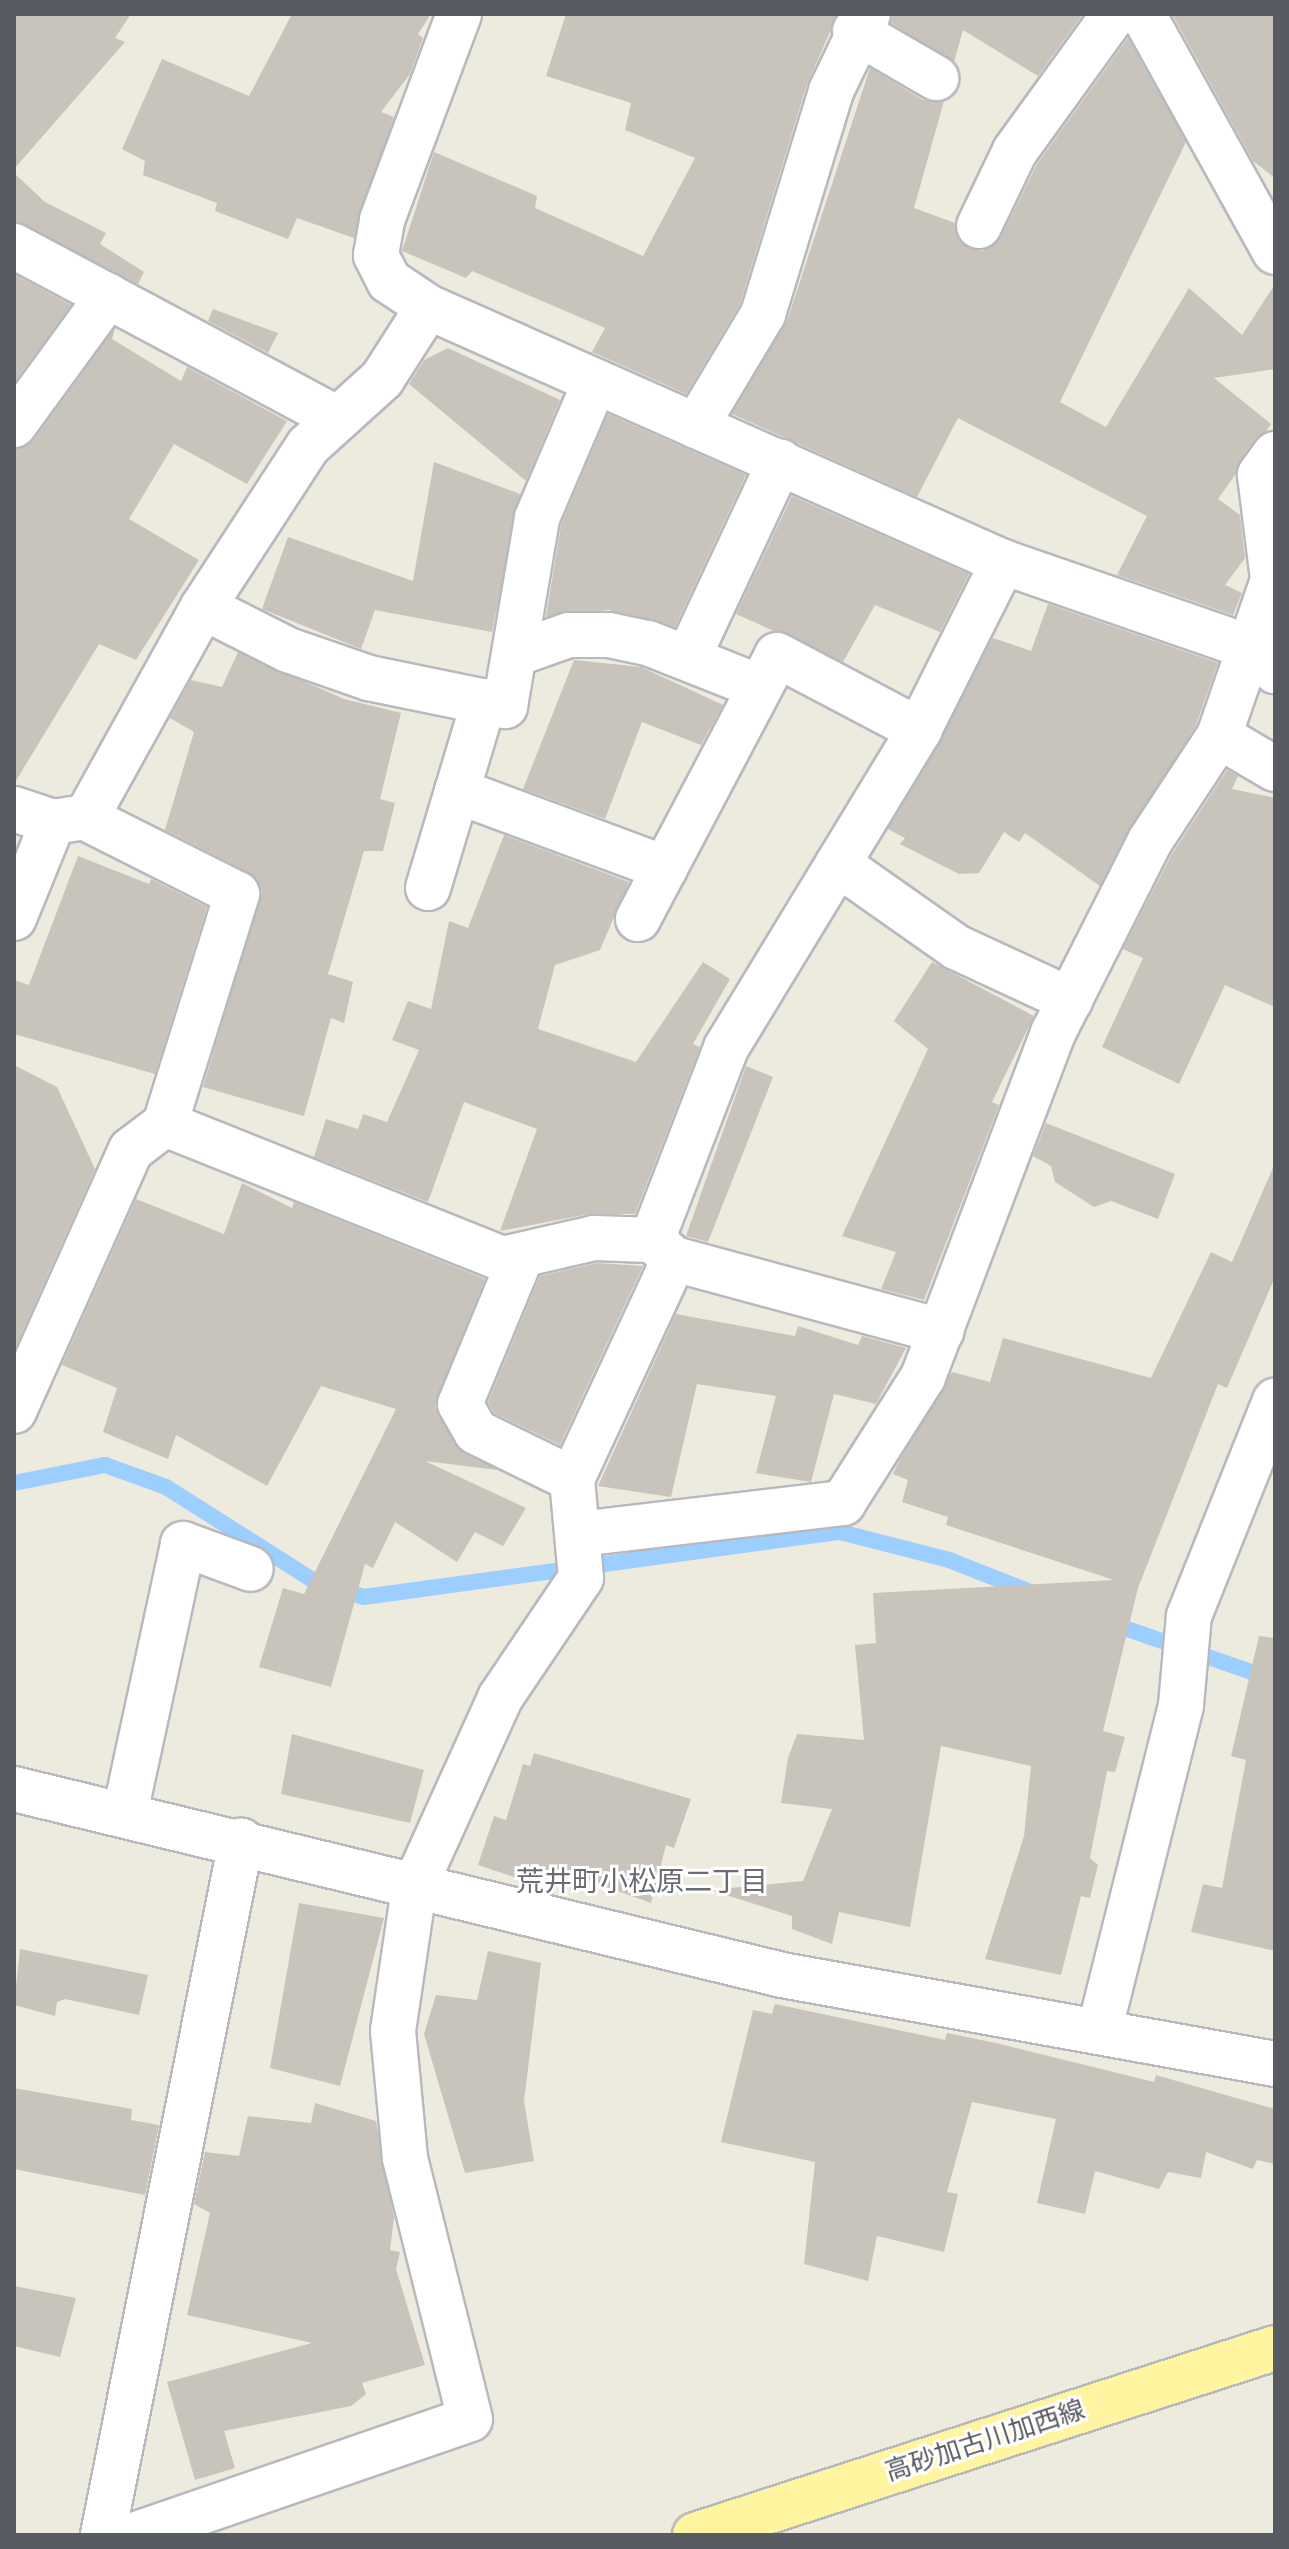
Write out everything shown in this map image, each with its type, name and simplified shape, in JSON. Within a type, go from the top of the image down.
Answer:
[{"type":"main road","name":"高砂加古川加西線","points":[[695,2535],[1275,2348]]},
{"type":"street","points":[[459,14],[382,220],[376,255],[389,281],[428,307],[1003,562],[1263,660]]},
{"type":"street","points":[[979,226],[1015,151],[1114,14]]},
{"type":"street","points":[[1143,14],[1275,252]]},
{"type":"street","points":[[696,426],[763,314],[862,23],[936,78]]},
{"type":"street","points":[[14,246],[338,419]]},
{"type":"street","points":[[14,425],[108,296]]},
{"type":"street","points":[[14,918],[51,816],[203,607],[308,446],[382,379],[428,307]]},
{"type":"street","points":[[203,607],[288,650],[369,678],[505,706],[515,654],[519,595],[537,518],[595,382]]},
{"type":"street","points":[[579,1534],[843,1503],[923,1377],[1070,1000],[1150,841],[1219,736],[1263,660],[1273,580],[1260,475],[1275,454]]},
{"type":"street","points":[[688,658],[780,462]]},
{"type":"street","points":[[134,2535],[470,2419],[405,2158],[393,2031],[414,1888],[500,1698],[581,1578],[572,1479],[663,1249],[726,1048],[919,730],[1003,562]]},
{"type":"street","points":[[515,654],[569,635],[609,635],[688,658],[759,687]]},
{"type":"street","points":[[638,919],[777,655],[919,730]]},
{"type":"street","points":[[428,888],[484,701]]},
{"type":"street","points":[[1219,736],[1275,769]]},
{"type":"street","points":[[457,791],[665,868]]},
{"type":"street","points":[[14,1411],[131,1150],[165,1124],[237,894],[51,816]]},
{"type":"street","points":[[838,864],[956,947],[1070,1000]]},
{"type":"street","points":[[165,1124],[465,1247],[521,1257],[594,1238],[663,1249],[941,1331]]},
{"type":"street","points":[[521,1257],[460,1404],[476,1432],[572,1479]]},
{"type":"street","points":[[1099,2032],[1181,1705],[1189,1616],[1275,1401]]},
{"type":"street","points":[[125,1813],[183,1544],[251,1569]]},
{"type":"street","points":[[14,1789],[241,1841],[414,1888],[782,1975],[1275,2064]]},
{"type":"street","points":[[103,2535],[241,1841]]},
{"type":"building","points":[[14,14],[131,14],[115,38],[125,42],[14,169]]},
{"type":"building","points":[[292,14],[431,14],[418,34],[423,38],[410,74],[381,112],[394,117],[354,238],[297,218],[288,239],[215,211],[217,203],[143,175],[145,161],[122,149],[162,59],[249,96]]},
{"type":"building","points":[[566,14],[838,14],[807,84],[740,304],[686,394],[592,352],[605,328],[472,271],[466,278],[402,251],[434,152],[537,196],[535,208],[643,256],[695,158],[625,130],[631,103],[546,76]]},
{"type":"building","points":[[893,14],[1083,14],[1038,76],[963,30],[954,62],[891,23]]},
{"type":"building","points":[[1172,14],[1275,14],[1275,178],[1253,161]]},
{"type":"building","points":[[1128,38],[1186,142],[1060,402],[1106,427],[1189,288],[1242,335],[1275,284],[1275,369],[1214,378],[1271,424],[1218,499],[1240,515],[1245,558],[1225,585],[1242,593],[1233,615],[1117,575],[1147,516],[958,418],[917,497],[732,414],[787,321],[870,68],[923,100],[944,101],[914,208],[955,223],[959,241],[982,251],[1001,237],[1037,164]]},
{"type":"building","points":[[14,173],[45,202],[106,233],[100,244],[144,272],[138,284],[14,221]]},
{"type":"building","points":[[14,274],[71,305],[14,383]]},
{"type":"building","points":[[213,309],[278,333],[268,353],[208,321]]},
{"type":"building","points":[[115,328],[112,339],[181,381],[187,367],[287,421],[247,484],[174,444],[129,519],[199,560],[136,660],[99,644],[14,784],[14,450],[34,440]]},
{"type":"building","points":[[448,348],[560,400],[526,481],[409,384],[424,360]]},
{"type":"building","points":[[608,414],[746,475],[675,627],[609,610],[546,617],[561,525]]},
{"type":"building","points":[[434,462],[520,494],[492,632],[375,610],[361,649],[262,609],[288,537],[413,581]]},
{"type":"building","points":[[792,496],[969,574],[940,632],[875,605],[843,662],[736,614]]},
{"type":"building","points":[[1048,604],[1218,663],[1196,725],[1100,886],[1025,833],[1019,842],[1004,832],[979,873],[959,874],[900,844],[905,838],[888,829],[993,638],[1031,651]]},
{"type":"building","points":[[238,652],[344,699],[401,713],[380,799],[395,803],[383,851],[364,851],[328,974],[353,982],[344,1023],[331,1018],[304,1116],[203,1087],[262,891],[248,872],[165,830],[194,732],[170,718],[191,680],[222,687]]},
{"type":"building","points":[[574,660],[641,667],[723,705],[701,745],[642,722],[605,819],[523,789]]},
{"type":"building","points":[[1227,770],[1238,776],[1232,789],[1275,798],[1275,1007],[1225,985],[1179,1084],[1102,1047],[1143,958],[1123,949],[1172,854]]},
{"type":"building","points":[[504,835],[629,882],[600,950],[555,965],[538,1029],[636,1062],[703,962],[730,979],[693,1044],[700,1047],[635,1214],[589,1214],[500,1231],[537,1129],[464,1102],[428,1202],[314,1157],[326,1119],[358,1129],[363,1114],[387,1122],[419,1050],[392,1040],[408,1001],[431,1009],[449,921],[468,928]]},
{"type":"building","points":[[78,856],[149,884],[151,879],[207,907],[155,1074],[14,1034],[14,980],[29,985]]},
{"type":"building","points":[[932,962],[1034,1016],[992,1102],[999,1105],[924,1300],[881,1289],[896,1252],[842,1236],[928,1049],[894,1021]]},
{"type":"building","points":[[14,1065],[57,1087],[95,1169],[16,1346]]},
{"type":"building","points":[[746,1066],[773,1077],[708,1242],[686,1236]]},
{"type":"building","points":[[1046,1123],[1175,1174],[1158,1219],[1111,1201],[1094,1207],[1055,1182],[1051,1166],[1033,1156]]},
{"type":"building","points":[[1275,1163],[1275,1277],[1227,1388],[1218,1384],[1138,1588],[1103,1731],[1125,1737],[1115,1772],[1107,1771],[1090,1858],[1098,1865],[1090,1898],[1081,1896],[1061,1975],[985,1959],[1024,1836],[1031,1766],[941,1746],[910,1927],[839,1912],[832,1944],[792,1929],[792,1916],[710,1890],[803,1881],[832,1809],[781,1803],[788,1758],[797,1734],[864,1740],[855,1645],[876,1643],[873,1593],[1114,1580],[946,1525],[948,1517],[902,1502],[908,1480],[893,1474],[952,1372],[990,1382],[1003,1338],[1151,1378],[1211,1252],[1232,1262]]},
{"type":"building","points":[[242,1183],[292,1208],[294,1202],[485,1279],[435,1406],[455,1445],[497,1470],[425,1461],[526,1508],[503,1546],[475,1532],[457,1562],[395,1522],[373,1568],[365,1564],[331,1687],[259,1667],[283,1588],[304,1594],[396,1409],[321,1386],[267,1486],[176,1435],[168,1459],[103,1432],[117,1388],[62,1365],[136,1199],[224,1234]]},
{"type":"building","points":[[596,1263],[643,1266],[560,1445],[494,1413],[488,1402],[540,1276]]},
{"type":"building","points":[[676,1314],[795,1336],[798,1326],[858,1345],[862,1336],[906,1348],[876,1404],[834,1394],[811,1482],[756,1473],[776,1396],[697,1384],[671,1497],[598,1486]]},
{"type":"building","points":[[1259,1636],[1275,1638],[1275,1951],[1191,1932],[1203,1884],[1222,1888],[1246,1760],[1231,1756]]},
{"type":"building","points":[[292,1734],[424,1770],[410,1823],[281,1794]]},
{"type":"building","points":[[534,1753],[691,1799],[674,1848],[666,1845],[651,1903],[551,1867],[544,1887],[478,1865],[494,1816],[506,1820],[523,1764],[530,1766]]},
{"type":"building","points":[[299,1903],[384,1918],[340,2086],[270,2068]]},
{"type":"building","points":[[20,1949],[148,1975],[139,2015],[65,1999],[57,2002],[55,2016],[14,2005]]},
{"type":"building","points":[[488,1951],[541,1963],[524,2101],[534,2161],[465,2173],[424,2034],[436,1995],[477,2000]]},
{"type":"building","points":[[775,2004],[945,2040],[947,2033],[996,2043],[1154,2082],[1156,2075],[1275,2109],[1275,2164],[1257,2160],[1253,2169],[1206,2152],[1201,2178],[1168,2172],[1159,2189],[1095,2171],[1085,2214],[1037,2203],[1056,2119],[972,2102],[947,2192],[958,2194],[944,2252],[877,2236],[868,2281],[804,2264],[815,2162],[721,2142],[753,2010],[772,2014]]},
{"type":"building","points":[[14,2088],[132,2109],[131,2120],[159,2125],[145,2195],[14,2169]]},
{"type":"building","points":[[315,2103],[376,2121],[394,2218],[390,2250],[400,2252],[396,2269],[425,2365],[362,2383],[366,2394],[351,2406],[224,2431],[235,2468],[195,2480],[167,2382],[312,2343],[187,2315],[210,2213],[194,2204],[205,2152],[239,2156],[248,2116],[311,2123]]},
{"type":"building","points":[[14,2286],[76,2298],[60,2357],[14,2346]]},
{"type":"waterway","points":[[14,1483],[105,1465],[166,1487],[317,1583],[364,1597],[840,1532],[949,1560],[1033,1593]]},
{"type":"waterway","points":[[1110,1623],[1275,1680]]},
{"type":"district","name":"荒井町小松原二丁目","points":[[642,1881]]}]
